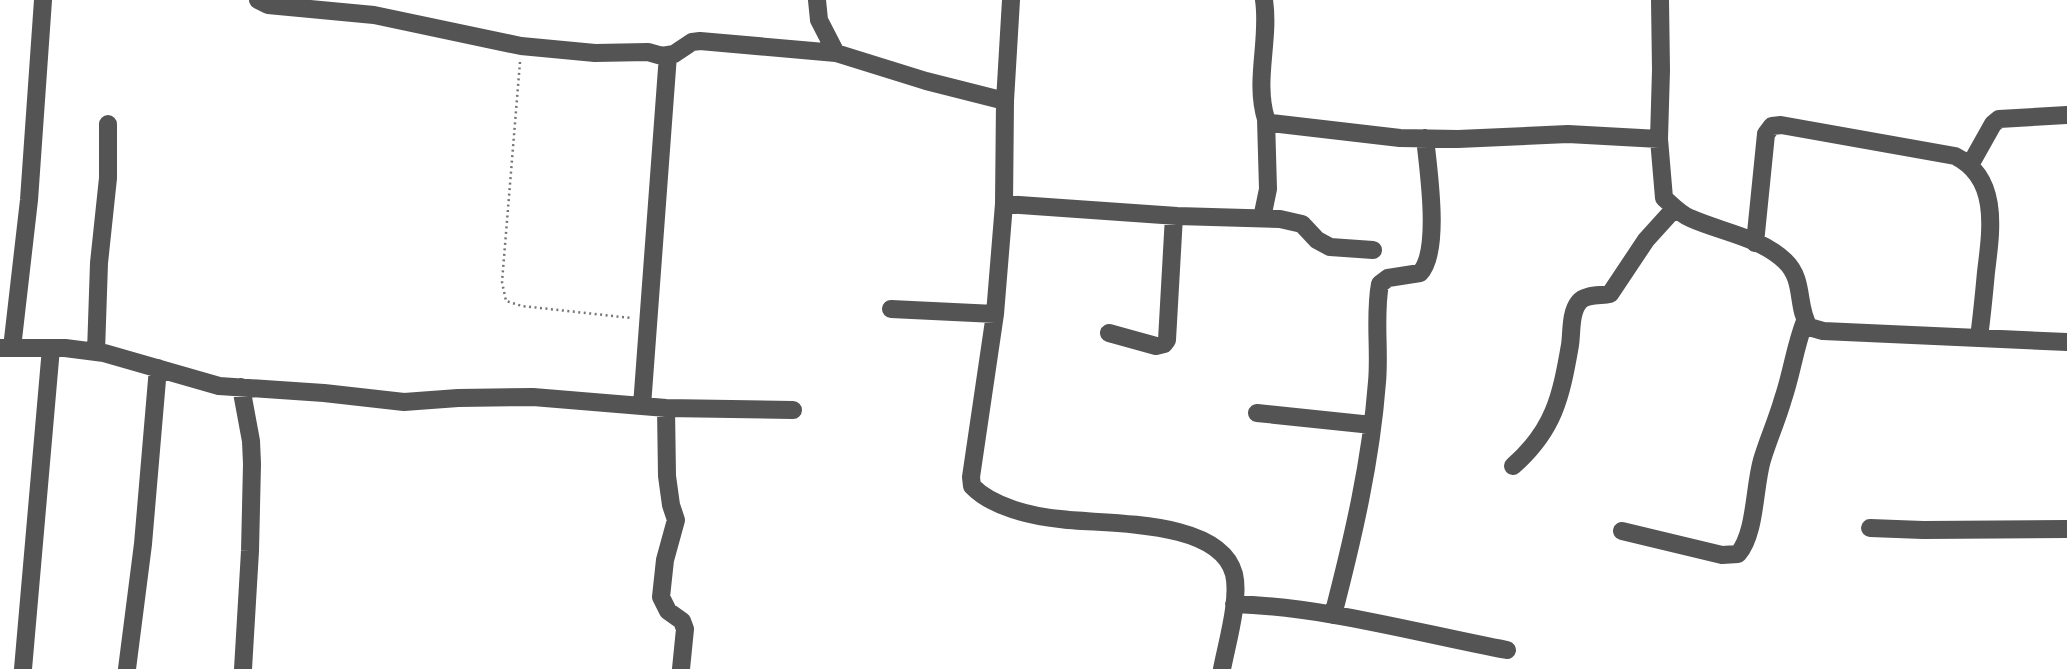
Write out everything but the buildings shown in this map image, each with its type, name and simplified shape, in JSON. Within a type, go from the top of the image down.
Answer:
[{"type":"street","points":[[43,0],[29,200],[6,348],[96,352],[219,386],[404,402],[533,397],[666,408],[793,410]]},
{"type":"street","points":[[258,0],[268,5],[374,15],[521,46],[595,53],[668,55],[699,41],[836,53],[926,81],[1005,101]]},
{"type":"street","points":[[817,0],[819,20],[836,53]]},
{"type":"street","points":[[1011,0],[1005,101],[1004,204],[995,314],[971,477],[972,486],[988,499],[1021,511],[1058,519],[1147,525],[1206,542],[1230,562],[1235,577],[1234,604],[1223,669]]},
{"type":"street","points":[[1262,218],[1268,189],[1266,119],[1261,94],[1266,11],[1264,0]]},
{"type":"street","points":[[1622,531],[1722,555],[1738,554],[1744,548],[1762,458],[1785,395],[1794,353],[1805,321],[1800,285],[1785,261],[1755,243],[1689,218],[1664,198],[1659,139],[1660,0]]},
{"type":"street","points":[[642,406],[668,55]]},
{"type":"street","points":[[1970,165],[1996,121],[2067,115]]},
{"type":"street","points":[[1266,119],[1271,123],[1292,127],[1425,138],[1536,137],[1568,134],[1659,139]]},
{"type":"street","points":[[96,352],[99,262],[108,178],[108,124]]},
{"type":"street","points":[[1755,243],[1766,134],[1772,126],[1828,132],[1871,143],[1955,156],[1970,165],[1983,185],[1991,221],[1979,337]]},
{"type":"street","points":[[1333,615],[1360,503],[1372,425],[1377,381],[1380,284],[1388,278],[1420,273],[1428,261],[1431,197],[1425,138]]},
{"type":"street","points":[[1004,204],[1174,216],[1262,218],[1302,224],[1317,240],[1330,247],[1373,250]]},
{"type":"street","points":[[1513,466],[1532,449],[1547,428],[1558,398],[1578,303],[1583,299],[1610,294],[1646,240],[1675,208]]},
{"type":"street","points":[[1110,333],[1156,346],[1167,340],[1174,216]]},
{"type":"street","points":[[891,309],[995,314]]},
{"type":"street","points":[[1805,321],[1814,330],[2067,342]]},
{"type":"street","points":[[23,669],[51,348]]},
{"type":"street","points":[[127,669],[143,544],[158,368]]},
{"type":"street","points":[[241,387],[251,441],[252,464],[243,669]]},
{"type":"street","points":[[666,408],[667,476],[670,505],[676,520],[666,560],[661,597],[668,611],[682,621],[685,629],[681,669]]},
{"type":"street","points":[[1257,413],[1372,425]]},
{"type":"street","points":[[1870,528],[2067,528]]},
{"type":"street","points":[[1234,604],[1269,605],[1333,615],[1507,650]]},
{"type":"path","points":[[521,46],[502,282],[506,301],[522,306],[648,320]]}]
